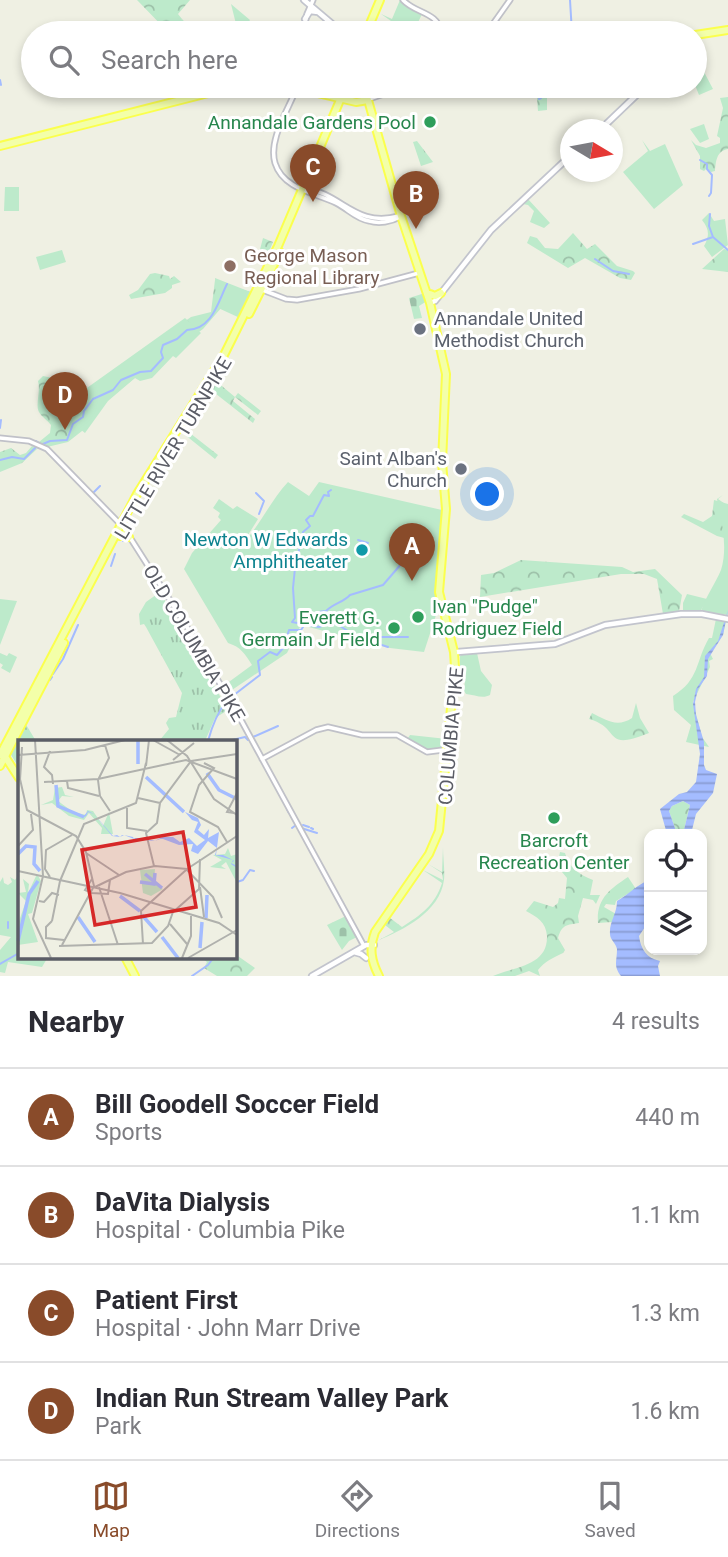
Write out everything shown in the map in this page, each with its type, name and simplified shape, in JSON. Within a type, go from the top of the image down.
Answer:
[{"type":"main road","points":[[304,0],[312,3],[329,21]]},
{"type":"main road","points":[[371,21],[380,0]]},
{"type":"main road","points":[[305,19],[310,11],[318,12]]},
{"type":"main road","points":[[707,33],[728,30]]},
{"type":"main road","points":[[0,146],[189,98]]},
{"type":"main road","points":[[339,98],[370,108]]},
{"type":"main road","name":"LITTLE RIVER TURNPIKE","points":[[304,189],[339,98]]},
{"type":"main road","points":[[612,119],[633,98]]},
{"type":"main road","points":[[357,102],[368,100]]},
{"type":"main road","name":"COLUMBIA PIKE","points":[[368,100],[401,216],[431,302],[449,374],[445,459],[449,511],[442,591],[458,672],[445,815],[439,841],[371,946]]},
{"type":"main road","name":"LITTLE RIVER TURNPIKE","points":[[0,766],[2,752],[142,486],[214,373],[260,289],[316,165],[329,122]]},
{"type":"main road","points":[[316,165],[317,151]]},
{"type":"main road","points":[[431,302],[491,230],[560,165]]},
{"type":"main road","name":"COLUMBIA PIKE","points":[[421,272],[430,294],[447,377],[442,462],[446,506],[440,598],[456,652]]},
{"type":"main road","points":[[430,294],[435,296],[441,293]]},
{"type":"main road","name":"LITTLE RIVER TURNPIKE","points":[[2,752],[120,536],[122,526]]},
{"type":"main road","points":[[120,536],[124,534],[129,537]]},
{"type":"main road","points":[[437,547],[443,538]]},
{"type":"main road","points":[[456,652],[552,645],[605,625],[672,615],[702,614],[725,619]]},
{"type":"main road","points":[[2,752],[18,776]]},
{"type":"main road","points":[[2,752],[18,770]]},
{"type":"main road","points":[[0,766],[5,762],[12,766]]},
{"type":"main road","points":[[312,976],[353,952],[371,946],[381,976]]},
{"type":"main road","points":[[353,952],[366,958]]},
{"type":"main road","points":[[126,958],[135,976]]},
{"type":"street","points":[[403,0],[436,21]]},
{"type":"street","points":[[495,21],[510,0]]},
{"type":"street","points":[[305,19],[312,3]]},
{"type":"street","points":[[293,98],[275,141],[274,153],[280,173],[289,182],[337,203],[367,221],[390,222],[401,216]]},
{"type":"street","points":[[368,100],[373,98]]},
{"type":"street","points":[[260,289],[286,299],[297,300],[359,289],[421,272]]},
{"type":"street","name":"OLD COLUMBIA PIKE","points":[[0,438],[29,441],[47,449],[122,526],[187,628],[371,946]]},
{"type":"street","points":[[262,759],[316,730],[328,727],[369,736],[394,734],[427,752],[450,749]]},
{"type":"green space","points":[[137,0],[190,0],[178,14],[182,19],[180,21],[157,21]]},
{"type":"green space","points":[[400,0],[407,7],[422,14],[419,21],[391,21],[381,14],[392,19]]},
{"type":"green space","points":[[231,4],[250,20],[235,21]]},
{"type":"green space","points":[[175,15],[184,21],[169,21]]},
{"type":"green space","points":[[707,78],[713,89],[707,92]]},
{"type":"green space","points":[[728,97],[728,149],[719,154],[715,171],[711,172],[707,168],[704,171],[700,169],[700,156],[691,140],[706,148],[720,143],[717,136],[723,108],[720,98]]},
{"type":"green space","points":[[537,98],[547,98],[547,110],[538,111]]},
{"type":"green space","points":[[704,124],[709,139],[700,143],[690,129]]},
{"type":"green space","points":[[642,140],[650,151],[665,144],[683,185],[654,209],[623,172],[648,151]]},
{"type":"green space","points":[[417,141],[433,162],[421,166],[413,142]]},
{"type":"green space","points":[[5,187],[19,187],[19,211],[4,211]]},
{"type":"green space","points":[[528,199],[550,223],[544,228],[530,222],[534,211],[523,204]]},
{"type":"green space","points":[[709,213],[714,221],[725,219],[728,245],[712,257],[704,246],[708,232],[702,220]]},
{"type":"green space","points":[[573,233],[587,249],[595,244],[617,266],[633,271],[635,273],[631,280],[620,278],[585,258],[568,268],[527,243],[530,236],[537,238],[545,248],[558,249]]},
{"type":"green space","points":[[263,238],[273,242],[266,259],[258,257]]},
{"type":"green space","points":[[724,249],[728,250],[728,272],[702,269]]},
{"type":"green space","points":[[62,250],[66,262],[40,270],[36,257]]},
{"type":"green space","points":[[150,274],[169,276],[170,279],[174,276],[181,282],[172,285],[165,293],[131,299],[129,295],[138,290]]},
{"type":"green space","points":[[215,278],[253,293],[240,318],[216,307]]},
{"type":"green space","points":[[215,280],[253,293],[222,307],[203,329],[105,402],[82,431],[68,442],[47,447],[39,442],[50,433],[51,425],[38,409],[38,381],[43,376],[53,378],[56,395],[70,412],[178,326],[191,317],[211,312]]},
{"type":"green space","points":[[425,293],[427,301],[419,306],[422,318],[414,319],[409,298]]},
{"type":"green space","points":[[185,318],[201,333],[152,378],[140,381],[135,378],[108,401],[85,433],[56,410]]},
{"type":"green space","points":[[217,382],[235,397],[233,401],[255,419],[253,423],[211,390]]},
{"type":"green space","points":[[238,393],[261,411],[258,415],[235,397]]},
{"type":"green space","points":[[186,430],[218,455],[215,459],[184,434]]},
{"type":"green space","points":[[32,446],[37,449],[22,463],[0,472],[0,452],[11,448],[20,455]]},
{"type":"green space","points":[[288,482],[309,496],[319,482],[442,510],[437,612],[424,652],[390,648],[301,625],[287,653],[226,694],[222,687],[252,665],[245,654],[228,643],[184,569],[192,553],[221,520],[218,517],[220,513],[213,508],[219,499],[233,509],[237,506],[258,519],[248,535],[243,535],[247,539]]},
{"type":"green space","points":[[723,495],[718,499],[728,506],[728,615],[701,611],[723,561],[724,535],[717,499]]},
{"type":"green space","points":[[714,500],[728,504],[728,539],[681,517],[684,514],[703,522],[712,516]]},
{"type":"green space","points":[[521,560],[622,567],[633,572],[655,569],[682,595],[679,612],[663,614],[657,579],[644,574],[621,574],[480,597],[481,575],[494,573]]},
{"type":"green space","points":[[160,592],[228,710],[215,718],[205,740],[160,740],[169,729],[166,723],[169,718],[176,717],[182,693],[146,627],[144,624],[140,625],[139,614],[146,602]]},
{"type":"green space","points":[[687,594],[707,599],[700,612],[683,611]]},
{"type":"green space","points":[[0,599],[17,601],[0,645]]},
{"type":"green space","points":[[716,619],[726,621],[723,635],[710,653],[713,659],[709,661],[710,667],[693,702],[702,737],[709,747],[686,742],[691,725],[674,710],[673,696],[693,677],[709,638],[712,638]]},
{"type":"green space","points":[[0,653],[17,657],[10,673],[1,668],[3,665],[0,663]]},
{"type":"green space","points":[[477,653],[481,671],[492,685],[490,695],[482,697],[466,694],[465,680],[460,679],[460,656]]},
{"type":"green space","points":[[636,703],[640,718],[649,733],[624,740],[618,739],[599,723],[589,719],[592,713],[612,722],[627,721],[632,718]]},
{"type":"green space","points":[[25,723],[35,740],[18,740],[18,766],[10,753]]},
{"type":"green space","points":[[410,735],[447,739],[446,746],[426,750],[408,738]]},
{"type":"green space","points":[[683,801],[690,805],[684,829],[675,829],[669,811],[672,806]]},
{"type":"green space","points":[[443,847],[444,880],[436,901],[409,925],[377,941],[394,932],[385,925],[390,918],[402,927],[431,903],[442,883],[423,870],[443,880],[442,873],[428,864],[442,872]]},
{"type":"green space","points":[[560,852],[565,853],[575,870],[593,880],[590,895],[600,895],[596,904],[593,900],[583,898],[579,923],[566,926],[558,938],[565,950],[538,970],[540,976],[529,971],[515,976],[493,976],[528,964],[542,954],[546,946],[545,927],[526,911],[534,901],[553,907],[559,898],[565,899],[567,878],[557,866]]},
{"type":"green space","points":[[18,876],[18,958],[47,958],[42,967],[8,962],[5,973],[0,972],[0,950],[11,937],[0,935],[0,882],[3,877],[4,883],[8,885],[12,882],[10,877],[15,880]]},
{"type":"green space","points":[[628,877],[636,889],[616,901],[615,905],[606,904],[604,907],[616,914],[612,922],[598,923],[599,907],[605,896]]},
{"type":"green space","points":[[346,916],[357,937],[349,941],[342,950],[327,925]]},
{"type":"green space","points":[[236,955],[255,968],[247,976],[217,976],[204,968],[207,962],[201,958],[236,958]]},
{"type":"water","points":[[728,610],[723,635],[708,659],[707,676],[698,689],[695,702],[704,742],[704,765],[706,770],[717,774],[713,793],[696,814],[692,829],[684,829],[690,805],[683,801],[672,806],[669,811],[675,829],[666,829],[660,809],[679,794],[687,792],[696,782],[700,754],[693,704],[696,689],[704,677],[705,656],[718,641]]},
{"type":"water","points":[[644,882],[644,928],[639,936],[644,955],[660,961],[660,976],[621,976],[616,966],[617,949],[611,938],[611,926],[617,901]]},
{"type":"waterway","points":[[570,0],[571,21]]},
{"type":"waterway","points":[[0,80],[1,85]]},
{"type":"waterway","points":[[700,160],[707,164],[712,175],[709,196]]},
{"type":"waterway","points":[[710,214],[709,226],[713,237]]},
{"type":"waterway","points":[[693,244],[713,237],[728,250]]},
{"type":"waterway","points":[[595,259],[613,271],[629,274]]},
{"type":"waterway","points":[[43,444],[67,440],[73,424],[83,417],[93,399],[113,390],[121,380],[140,372],[151,371],[163,358],[163,345],[208,320],[227,284]]},
{"type":"waterway","points":[[0,428],[1,420]]},
{"type":"waterway","points":[[36,441],[42,445]]},
{"type":"waterway","points":[[0,460],[12,457],[24,459],[36,447],[41,448]]},
{"type":"waterway","points":[[96,496],[93,493],[100,486]]},
{"type":"waterway","points":[[331,490],[328,492],[329,496],[324,495],[313,516],[306,520],[310,526],[303,532],[295,568],[295,618],[292,622],[319,627],[337,624],[357,637],[388,647]]},
{"type":"waterway","points":[[256,493],[264,501],[259,514]]},
{"type":"waterway","points":[[358,540],[368,543]]},
{"type":"waterway","points":[[111,566],[115,554]]},
{"type":"waterway","points":[[419,555],[424,554]]},
{"type":"waterway","points":[[230,698],[260,675],[258,661],[270,652],[277,655],[284,647],[289,630],[301,630],[313,614],[326,611],[350,595],[383,585],[402,563],[401,555]]},
{"type":"waterway","points":[[53,674],[78,625]]},
{"type":"waterway","points":[[379,637],[408,637]]},
{"type":"waterway","points":[[206,664],[224,695]]},
{"type":"waterway","points":[[208,740],[215,720],[227,700]]},
{"type":"waterway","points":[[253,737],[278,726]]},
{"type":"waterway","points":[[232,740],[245,737],[248,740]]},
{"type":"waterway","points":[[287,809],[289,813]]},
{"type":"waterway","points":[[291,816],[296,825],[292,828]]},
{"type":"waterway","points":[[303,825],[309,827]]},
{"type":"waterway","points":[[301,828],[317,833]]},
{"type":"waterway","points":[[236,882],[243,880],[250,870],[254,871]]},
{"type":"waterway","points":[[8,922],[8,928]]},
{"type":"waterway","points":[[0,964],[18,954]]},
{"type":"waterway","points":[[192,976],[213,958]]},
{"type":"place","name":"Annandale Gardens Pool","points":[[430,122]]},
{"type":"place","name":"Patient First","points":[[313,202]]},
{"type":"place","name":"DaVita Dialysis","points":[[416,229]]},
{"type":"place","name":"George Mason Regional Library","points":[[230,266]]},
{"type":"place","name":"Annandale United Methodist Church","points":[[420,329]]},
{"type":"place","name":"Indian Run Stream Valley Park","points":[[65,430]]},
{"type":"place","name":"Saint Alban's Church","points":[[461,469]]},
{"type":"place","name":"Newton W Edwards Amphitheater","points":[[362,550]]},
{"type":"place","name":"Bill Goodell Soccer Field","points":[[412,581]]},
{"type":"place","name":"Ivan \"Pudge\" Rodriguez Field","points":[[418,617]]},
{"type":"place","name":"Everett G. Germain Jr Field","points":[[394,628]]},
{"type":"place","name":"Barcroft Recreation Center","points":[[554,818]]}]
